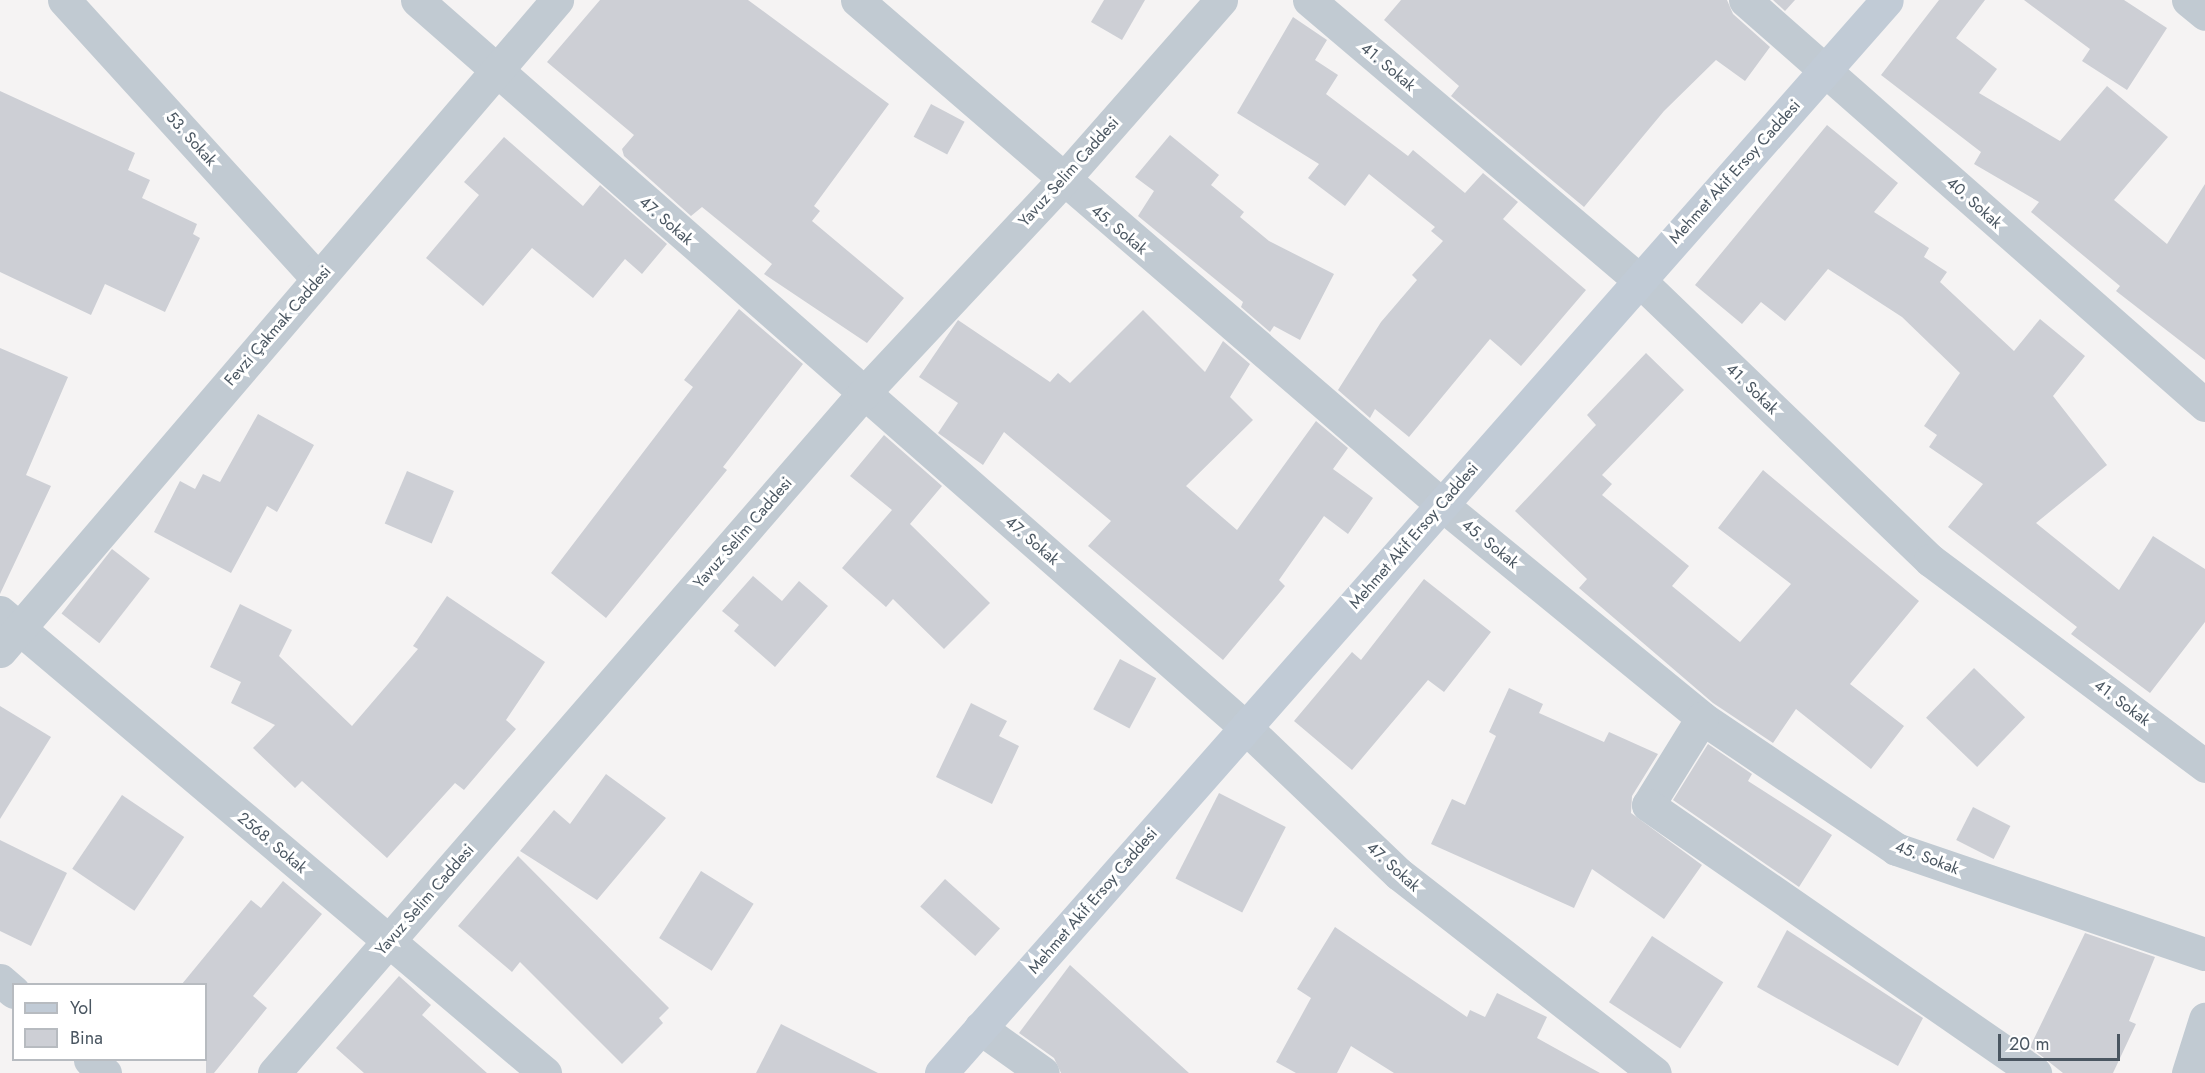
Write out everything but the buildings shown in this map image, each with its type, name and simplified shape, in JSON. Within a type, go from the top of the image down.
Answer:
[{"type":"street","name":"53. Sokak","points":[[64,0],[318,279]]},
{"type":"street","name":"47. Sokak","points":[[417,0],[863,394],[1245,727],[1399,874],[1655,1073]]},
{"type":"street","name":"Fevzi Çakmak Caddesi","points":[[6,630],[318,279],[556,0]]},
{"type":"street","name":"45. Sokak","points":[[857,0],[1062,181],[1441,504],[1702,718],[1896,849],[2205,954]]},
{"type":"street","name":"Yavuz Selim Caddesi","points":[[274,1073],[863,394],[1062,181],[1221,0]]},
{"type":"street","name":"41. Sokak","points":[[1309,0],[1639,280],[1929,560],[2205,766]]},
{"type":"street","name":"40. Sokak","points":[[1745,0],[2205,405]]},
{"type":"street","name":"Mehmet Akif Ersoy Caddesi","points":[[941,1073],[1887,0]]},
{"type":"street","points":[[2188,0],[2205,14]]},
{"type":"street","name":"2568. Sokak","points":[[6,630],[389,942],[545,1073]]},
{"type":"street","points":[[1702,718],[1648,805],[2035,1073]]},
{"type":"street","points":[[0,980],[12,990]]},
{"type":"street","points":[[2188,1073],[2205,1019]]},
{"type":"street","points":[[980,1028],[1043,1073]]},
{"type":"street","points":[[92,1061],[105,1073]]}]
